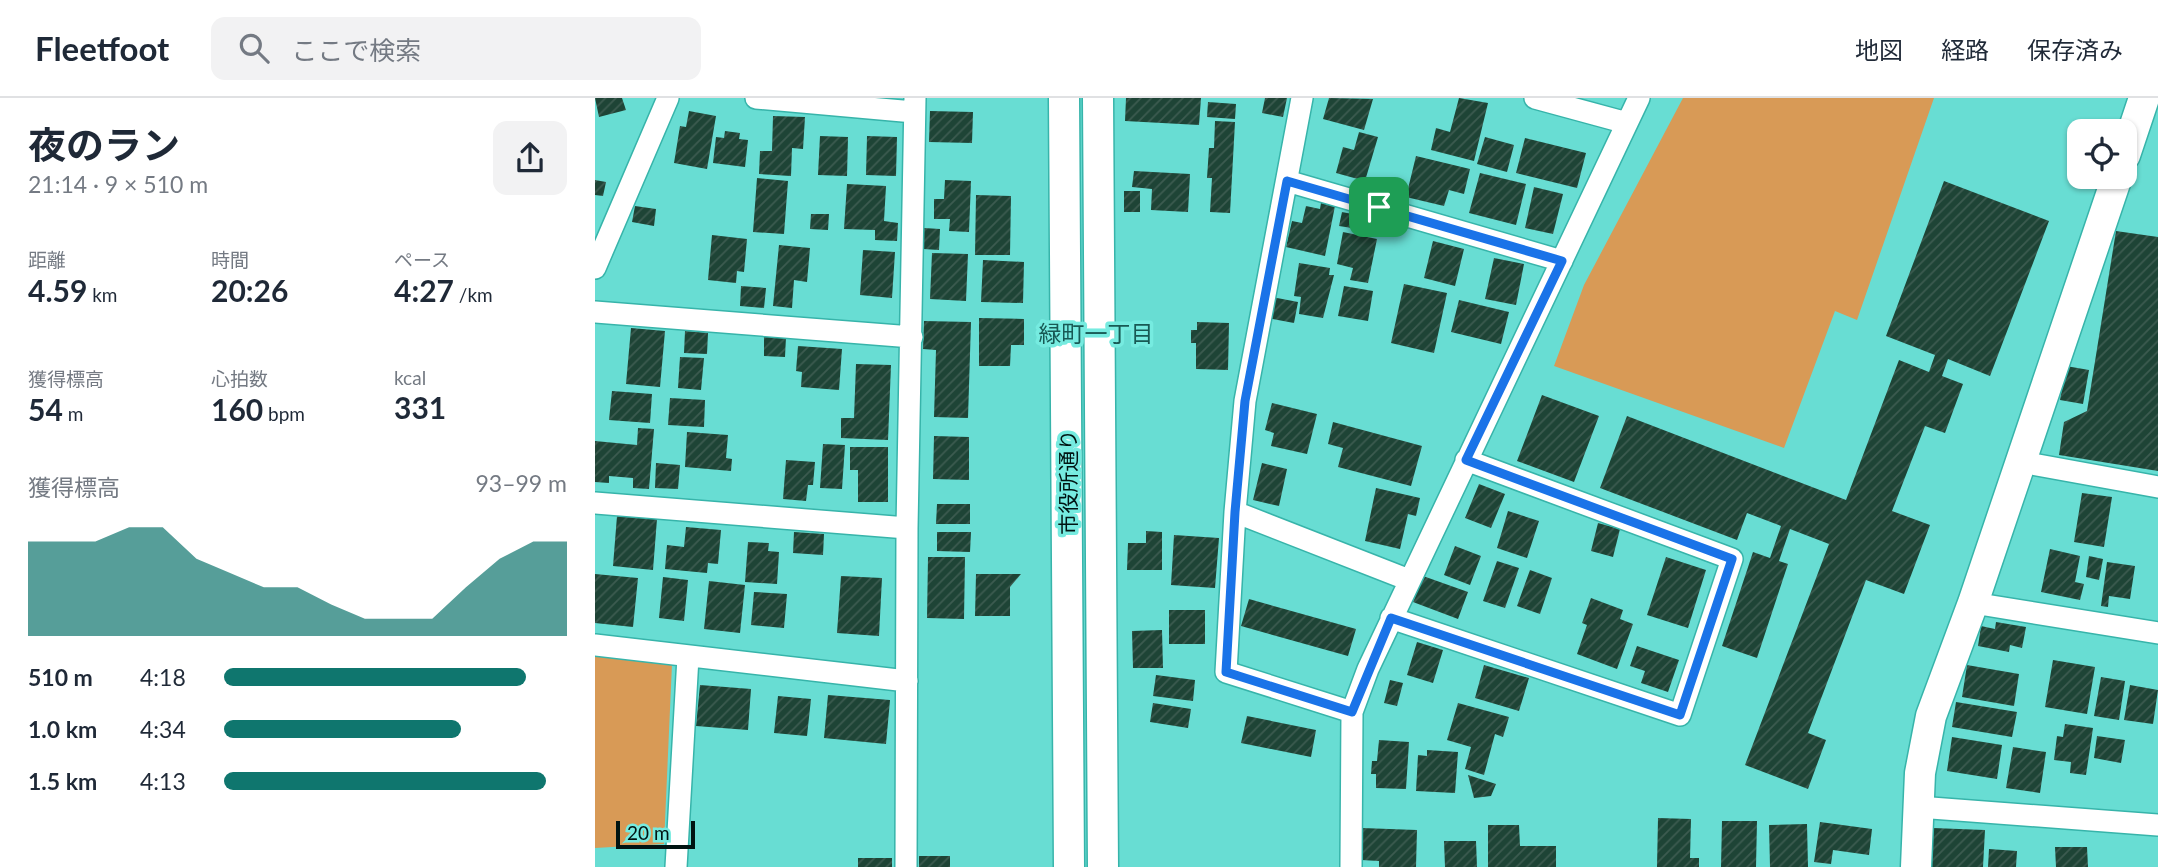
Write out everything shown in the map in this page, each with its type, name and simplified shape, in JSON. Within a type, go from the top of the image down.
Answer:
[{"type":"street","points":[[595,268],[668,98]]},
{"type":"street","points":[[756,98],[915,105],[907,528],[906,867]]},
{"type":"street","name":"市役所通り","points":[[1064,98],[1069,867]]},
{"type":"street","name":"市役所通り","points":[[1098,98],[1103,867]]},
{"type":"street","points":[[1302,98],[1245,401],[1235,512],[1226,672],[1352,712]]},
{"type":"street","points":[[1535,98],[1627,123]]},
{"type":"street","points":[[1351,867],[1352,712],[1391,618],[1639,98]]},
{"type":"street","points":[[2137,119],[2144,98]]},
{"type":"street","points":[[1287,181],[1562,261]]},
{"type":"street","points":[[1916,867],[1917,807],[1931,716],[1973,603],[2113,189]]},
{"type":"street","points":[[595,312],[912,337]]},
{"type":"street","points":[[1391,618],[1680,715],[1732,559],[1466,460]]},
{"type":"street","points":[[2021,462],[2158,487]]},
{"type":"street","points":[[595,503],[907,528]]},
{"type":"street","points":[[1235,512],[1409,580]]},
{"type":"street","points":[[1973,603],[2158,633]]},
{"type":"street","points":[[595,645],[907,681]]},
{"type":"street","points":[[676,867],[688,657]]},
{"type":"street","points":[[1917,807],[2158,825]]},
{"type":"shaded area","points":[[1683,98],[1934,98],[1857,320],[1835,311],[1784,448],[1554,366],[1584,285]]},
{"type":"shaded area","points":[[595,656],[672,664],[664,844],[595,848]]},
{"type":"building","points":[[595,98],[622,98],[626,110],[599,117]]},
{"type":"building","points":[[1126,98],[1201,98],[1199,125],[1125,121]]},
{"type":"building","points":[[1265,98],[1287,98],[1283,117],[1262,113]]},
{"type":"building","points":[[1329,98],[1373,99],[1364,130],[1323,119]]},
{"type":"building","points":[[1459,98],[1488,103],[1474,161],[1431,150],[1436,128],[1450,132]]},
{"type":"building","points":[[1208,102],[1236,104],[1235,119],[1207,117]]},
{"type":"building","points":[[689,111],[716,116],[707,169],[674,163],[680,126],[686,127]]},
{"type":"building","points":[[930,111],[973,112],[972,143],[929,142]]},
{"type":"building","points":[[773,116],[805,117],[803,149],[792,148],[791,176],[759,174],[760,151],[772,151]]},
{"type":"building","points":[[1215,121],[1235,122],[1230,213],[1210,212],[1212,178],[1207,178],[1209,148],[1214,148]]},
{"type":"building","points":[[725,131],[740,133],[739,139],[748,140],[745,167],[713,163],[716,137],[724,138]]},
{"type":"building","points":[[1359,132],[1378,137],[1365,181],[1336,173],[1343,147],[1354,150]]},
{"type":"building","points":[[820,136],[848,137],[847,176],[818,175]]},
{"type":"building","points":[[867,136],[897,137],[896,176],[866,175]]},
{"type":"building","points":[[1485,137],[1514,145],[1507,172],[1477,164]]},
{"type":"building","points":[[1525,138],[1586,153],[1577,188],[1516,173]]},
{"type":"building","points":[[1416,156],[1470,169],[1464,194],[1449,190],[1444,206],[1406,197]]},
{"type":"building","points":[[1134,171],[1190,174],[1188,212],[1151,210],[1152,189],[1132,187]]},
{"type":"building","points":[[1480,173],[1526,184],[1516,225],[1469,213]]},
{"type":"building","points":[[757,178],[788,181],[784,234],[753,232]]},
{"type":"building","points":[[595,180],[606,182],[603,196],[595,195]]},
{"type":"building","points":[[945,180],[971,181],[969,232],[949,231],[950,219],[934,219],[934,199],[944,199]]},
{"type":"building","points":[[1944,181],[2049,221],[1990,376],[1948,359],[1942,376],[1963,384],[1945,433],[1925,426],[1892,511],[1930,525],[1904,594],[1866,580],[1808,733],[1826,740],[1808,789],[1745,765],[1829,544],[1790,529],[1779,561],[1788,564],[1757,658],[1722,646],[1753,552],[1770,558],[1781,526],[1747,513],[1737,540],[1600,488],[1627,416],[1846,500],[1899,360],[1929,372],[1935,355],[1886,336]]},
{"type":"building","points":[[847,184],[886,186],[884,221],[898,223],[897,241],[875,240],[875,230],[844,229]]},
{"type":"building","points":[[1534,187],[1563,194],[1553,234],[1525,228]]},
{"type":"building","points":[[1124,191],[1140,191],[1140,212],[1124,212]]},
{"type":"building","points":[[976,195],[1011,196],[1010,255],[975,255]]},
{"type":"building","points":[[1321,203],[1335,206],[1325,256],[1286,247],[1292,221],[1302,223],[1306,206],[1320,209]]},
{"type":"building","points":[[635,206],[656,209],[654,226],[632,222]]},
{"type":"building","points":[[1342,212],[1367,217],[1365,230],[1339,226]]},
{"type":"building","points":[[811,214],[829,214],[828,230],[810,229]]},
{"type":"building","points":[[924,228],[940,229],[939,250],[923,249]]},
{"type":"building","points":[[2116,231],[2158,237],[2158,471],[2059,455],[2064,422],[2087,411]]},
{"type":"building","points":[[1343,232],[1377,239],[1368,283],[1350,280],[1353,268],[1337,264]]},
{"type":"building","points":[[712,235],[747,239],[744,272],[737,271],[736,283],[708,280]]},
{"type":"building","points":[[1433,241],[1464,249],[1455,286],[1424,278]]},
{"type":"building","points":[[779,245],[810,248],[807,282],[794,280],[792,308],[773,306]]},
{"type":"building","points":[[863,250],[895,252],[892,298],[860,295]]},
{"type":"building","points":[[932,253],[968,254],[966,301],[930,299]]},
{"type":"building","points":[[1494,258],[1524,264],[1516,305],[1485,299]]},
{"type":"building","points":[[983,260],[1024,262],[1023,303],[981,302]]},
{"type":"building","points":[[1299,263],[1330,268],[1329,275],[1334,275],[1323,318],[1299,314],[1301,297],[1294,296]]},
{"type":"building","points":[[1404,284],[1447,293],[1434,353],[1391,343]]},
{"type":"building","points":[[741,286],[766,288],[764,308],[740,306]]},
{"type":"building","points":[[1344,286],[1373,291],[1368,321],[1338,316]]},
{"type":"building","points":[[1272,297],[1298,302],[1294,323],[1267,318]]},
{"type":"building","points":[[1459,300],[1509,312],[1501,344],[1451,332]]},
{"type":"building","points":[[979,318],[1024,319],[1024,345],[1011,345],[1010,366],[979,366]]},
{"type":"building","points":[[924,321],[971,322],[968,418],[934,417],[936,350],[923,349]]},
{"type":"building","points":[[1197,322],[1229,323],[1228,370],[1196,369],[1196,343],[1191,343],[1191,330],[1197,330]]},
{"type":"building","points":[[631,328],[665,331],[660,387],[626,384]]},
{"type":"building","points":[[685,331],[708,333],[707,354],[684,353]]},
{"type":"building","points":[[764,336],[786,337],[785,357],[764,356]]},
{"type":"building","points":[[798,346],[842,349],[839,390],[801,387],[802,372],[796,371]]},
{"type":"building","points":[[680,357],[704,358],[701,390],[678,388]]},
{"type":"building","points":[[856,364],[891,365],[888,440],[841,438],[841,418],[854,418]]},
{"type":"building","points":[[2066,366],[2089,370],[2083,404],[2060,400]]},
{"type":"building","points":[[612,391],[652,394],[650,423],[609,420]]},
{"type":"building","points":[[1542,395],[1599,416],[1574,482],[1517,461]]},
{"type":"building","points":[[670,398],[705,400],[704,427],[668,425]]},
{"type":"building","points":[[1272,403],[1317,414],[1307,454],[1271,446],[1274,433],[1265,430]]},
{"type":"building","points":[[1333,422],[1422,446],[1411,486],[1338,467],[1343,448],[1328,444]]},
{"type":"building","points":[[638,428],[654,429],[649,489],[633,488],[633,478],[609,476],[609,483],[595,482],[595,441],[637,445]]},
{"type":"building","points":[[687,432],[728,435],[726,458],[732,459],[731,471],[685,467]]},
{"type":"building","points":[[934,436],[969,437],[969,480],[933,479]]},
{"type":"building","points":[[823,444],[845,445],[842,489],[820,488]]},
{"type":"building","points":[[850,447],[888,447],[888,502],[858,502],[858,470],[850,470]]},
{"type":"building","points":[[786,460],[815,462],[813,485],[808,485],[806,501],[783,499]]},
{"type":"building","points":[[656,463],[680,465],[678,489],[655,488]]},
{"type":"building","points":[[1262,463],[1287,469],[1279,506],[1253,500]]},
{"type":"building","points":[[1479,484],[1505,494],[1491,528],[1465,518]]},
{"type":"building","points":[[1376,488],[1420,498],[1416,516],[1408,514],[1400,549],[1365,541]]},
{"type":"building","points":[[2082,493],[2112,497],[2104,547],[2074,542]]},
{"type":"building","points":[[937,504],[970,504],[970,524],[936,524]]},
{"type":"building","points":[[1508,511],[1539,521],[1527,558],[1497,548]]},
{"type":"building","points":[[617,516],[657,519],[653,570],[613,566]]},
{"type":"building","points":[[1598,523],[1620,529],[1613,557],[1591,551]]},
{"type":"building","points":[[686,527],[721,530],[718,564],[708,563],[707,573],[665,569],[667,545],[684,547]]},
{"type":"building","points":[[1146,531],[1162,532],[1162,570],[1127,570],[1128,543],[1146,543]]},
{"type":"building","points":[[794,532],[824,534],[823,555],[793,553]]},
{"type":"building","points":[[937,532],[971,532],[970,552],[937,551]]},
{"type":"building","points":[[1174,535],[1219,538],[1215,588],[1171,585]]},
{"type":"building","points":[[748,542],[769,543],[768,551],[779,552],[777,584],[745,582]]},
{"type":"building","points":[[1455,546],[1481,556],[1470,585],[1444,575]]},
{"type":"building","points":[[2050,549],[2080,556],[2075,582],[2084,584],[2080,600],[2041,592]]},
{"type":"building","points":[[2089,556],[2103,559],[2099,580],[2086,577]]},
{"type":"building","points":[[928,557],[965,557],[964,619],[927,618]]},
{"type":"building","points":[[1666,557],[1706,570],[1688,628],[1647,615]]},
{"type":"building","points":[[1497,561],[1519,568],[1505,608],[1483,601]]},
{"type":"building","points":[[2107,562],[2135,566],[2130,599],[2109,596],[2108,607],[2101,606]]},
{"type":"building","points":[[1530,570],[1552,578],[1540,614],[1517,606]]},
{"type":"building","points":[[595,574],[638,578],[633,627],[595,623]]},
{"type":"building","points":[[976,574],[1021,574],[1010,587],[1010,616],[975,616]]},
{"type":"building","points":[[841,576],[882,578],[879,636],[837,633]]},
{"type":"building","points":[[1423,576],[1468,592],[1458,619],[1413,602]]},
{"type":"building","points":[[663,577],[688,580],[684,621],[659,618]]},
{"type":"building","points":[[709,581],[745,585],[740,633],[704,629]]},
{"type":"building","points":[[754,592],[787,594],[784,628],[751,625]]},
{"type":"building","points":[[1591,598],[1623,610],[1620,619],[1633,624],[1617,669],[1577,654],[1587,625],[1582,623]]},
{"type":"building","points":[[1249,599],[1356,629],[1348,656],[1241,626]]},
{"type":"building","points":[[1169,610],[1205,610],[1205,644],[1169,644]]},
{"type":"building","points":[[1996,622],[2026,627],[2022,648],[2010,645],[2009,652],[1978,646],[1981,626],[1995,629]]},
{"type":"building","points":[[1162,630],[1163,668],[1133,668],[1132,631]]},
{"type":"building","points":[[1417,642],[1443,650],[1433,683],[1407,675]]},
{"type":"building","points":[[1637,646],[1679,660],[1668,692],[1641,683],[1645,671],[1630,666]]},
{"type":"building","points":[[2053,660],[2095,667],[2087,714],[2045,707]]},
{"type":"building","points":[[1484,665],[1529,678],[1519,711],[1475,698]]},
{"type":"building","points":[[1967,665],[2019,674],[2014,706],[1962,697]]},
{"type":"building","points":[[1156,675],[1195,680],[1193,701],[1153,696]]},
{"type":"building","points":[[2101,677],[2125,681],[2119,720],[2094,716]]},
{"type":"building","points":[[1390,680],[1403,683],[1397,706],[1384,703]]},
{"type":"building","points":[[700,685],[751,689],[748,730],[696,726]]},
{"type":"building","points":[[2130,685],[2158,690],[2153,724],[2124,720]]},
{"type":"building","points":[[828,695],[890,700],[886,744],[824,738]]},
{"type":"building","points":[[778,696],[811,699],[807,736],[774,733]]},
{"type":"building","points":[[1956,702],[2017,712],[2012,737],[1952,727]]},
{"type":"building","points":[[1153,703],[1191,709],[1188,728],[1150,722]]},
{"type":"building","points":[[1458,703],[1509,717],[1503,737],[1495,734],[1484,775],[1465,769],[1471,747],[1447,740]]},
{"type":"building","points":[[1247,716],[1316,730],[1311,757],[1241,743]]},
{"type":"building","points":[[2065,724],[2093,728],[2086,775],[2070,773],[2071,762],[2054,760],[2057,736],[2063,737]]},
{"type":"building","points":[[2097,736],[2125,740],[2121,763],[2094,758]]},
{"type":"building","points":[[1952,737],[2002,745],[1997,779],[1947,771]]},
{"type":"building","points":[[1379,740],[1409,742],[1406,789],[1376,788],[1376,774],[1371,774],[1372,761],[1377,761]]},
{"type":"building","points":[[2013,747],[2046,752],[2040,793],[2006,788]]},
{"type":"building","points":[[1427,750],[1458,752],[1455,793],[1416,791],[1418,755],[1427,756]]},
{"type":"building","points":[[1468,775],[1496,784],[1491,796],[1474,798]]},
{"type":"building","points":[[1658,818],[1691,819],[1690,858],[1699,858],[1699,867],[1657,867]]},
{"type":"building","points":[[1722,821],[1757,821],[1756,867],[1721,867]]},
{"type":"building","points":[[1820,822],[1872,829],[1869,855],[1833,850],[1831,864],[1814,862]]},
{"type":"building","points":[[1807,824],[1808,867],[1770,867],[1769,825]]},
{"type":"building","points":[[1488,825],[1519,825],[1520,846],[1556,846],[1556,867],[1488,867]]},
{"type":"building","points":[[1362,828],[1417,830],[1416,867],[1379,867],[1379,861],[1361,860]]},
{"type":"building","points":[[1933,828],[1985,830],[1983,867],[1931,867]]},
{"type":"building","points":[[1444,841],[1476,841],[1477,867],[1445,867]]},
{"type":"building","points":[[2055,847],[2087,847],[2088,867],[2056,867]]},
{"type":"building","points":[[1989,849],[2017,851],[2016,867],[1988,867]]},
{"type":"building","points":[[919,856],[950,856],[950,867],[919,867]]},
{"type":"building","points":[[858,858],[892,858],[892,867],[858,867]]},
{"type":"district","name":"緑町一丁目","points":[[1096,333]]},
{"type":"route","points":[[1287,181],[1379,207],[1562,261],[1466,460],[1732,559],[1680,715],[1391,618],[1352,712],[1226,672],[1235,512],[1245,401],[1287,181]]}]
